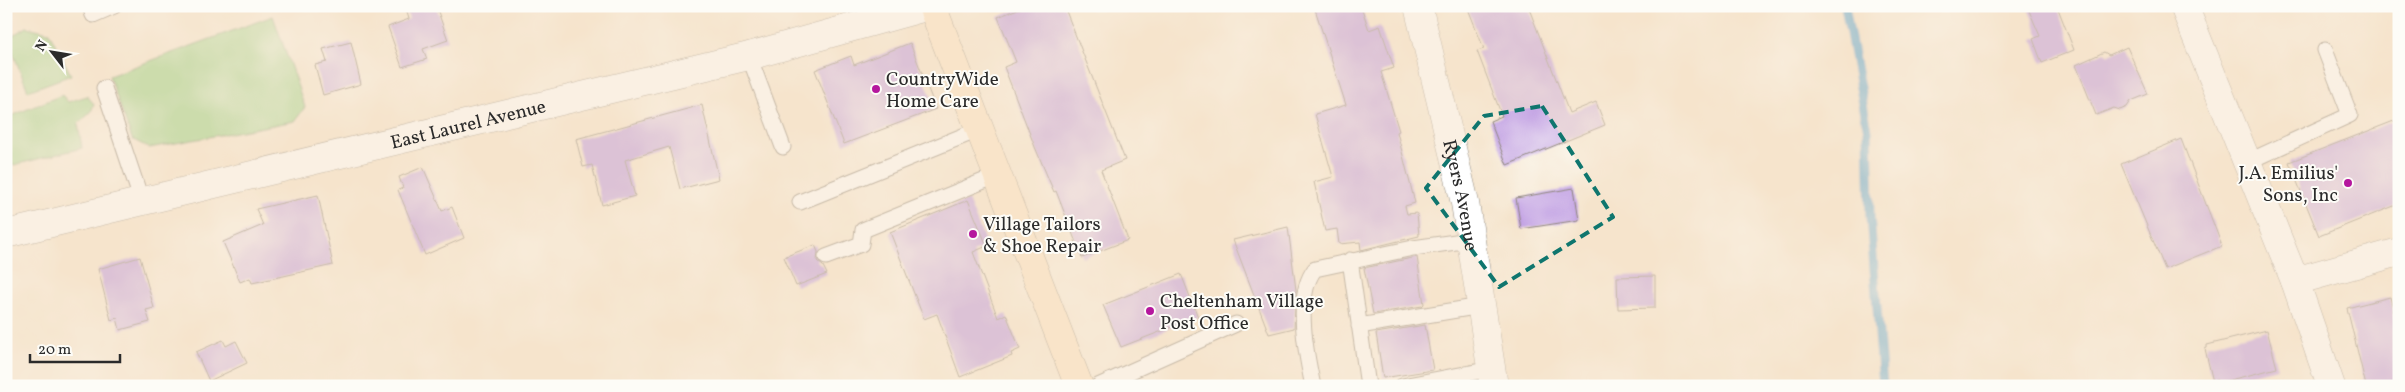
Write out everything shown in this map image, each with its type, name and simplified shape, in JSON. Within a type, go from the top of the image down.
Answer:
[{"type":"main road","points":[[930,6],[1079,386]]},
{"type":"street","name":"East Laurel Avenue","points":[[6,234],[749,56],[930,6]]},
{"type":"street","name":"Ryers Avenue","points":[[1418,6],[1464,203],[1493,378]]},
{"type":"street","points":[[2184,6],[2295,281],[2331,386]]},
{"type":"street","points":[[2295,281],[2399,252]]},
{"type":"lane","points":[[90,6],[93,15],[114,6]]},
{"type":"lane","points":[[2247,162],[2350,115],[2325,50]]},
{"type":"lane","points":[[749,56],[783,147]]},
{"type":"lane","points":[[104,88],[142,202]]},
{"type":"lane","points":[[800,202],[978,130]]},
{"type":"lane","points":[[826,257],[861,244],[863,230],[996,176]]},
{"type":"lane","points":[[1313,386],[1309,369],[1304,292],[1308,277],[1315,269],[1413,248],[1470,240]]},
{"type":"lane","points":[[1350,260],[1368,386]]},
{"type":"lane","points":[[1359,326],[1481,306]]},
{"type":"lane","points":[[1098,386],[1236,324]]},
{"type":"lane","points":[[1402,386],[1493,378]]},
{"type":"highlighted area","points":[[1542,106],[1613,217],[1499,287],[1426,188],[1484,116]]},
{"type":"green space","points":[[273,16],[305,107],[295,121],[149,148],[132,139],[109,76]]},
{"type":"green space","points":[[27,27],[49,32],[71,75],[28,91],[9,43],[13,35]]},
{"type":"green space","points":[[62,95],[68,102],[87,96],[94,104],[91,112],[78,124],[82,148],[6,167],[6,118]]},
{"type":"building","points":[[405,6],[436,6],[448,40],[423,49],[427,59],[402,67],[388,27],[409,19]]},
{"type":"building","points":[[1025,6],[1064,6],[1125,160],[1101,170],[1128,240],[1082,258],[1056,191],[1054,192],[1035,147],[1004,67],[1016,62],[998,17]]},
{"type":"building","points":[[1314,6],[1361,6],[1369,30],[1380,26],[1394,68],[1381,72],[1399,131],[1397,132],[1415,203],[1405,206],[1407,214],[1417,213],[1419,236],[1361,250],[1360,242],[1339,244],[1337,229],[1325,231],[1314,182],[1333,177],[1315,114],[1346,105]]},
{"type":"building","points":[[1467,6],[1528,6],[1569,113],[1596,102],[1605,125],[1507,165],[1490,121],[1502,116],[1477,51],[1484,49]]},
{"type":"building","points":[[2027,6],[2057,6],[2074,50],[2042,63],[2033,39],[2040,36]]},
{"type":"building","points":[[351,42],[361,84],[323,95],[315,65],[327,62],[323,49]]},
{"type":"building","name":"CountryWide Home Care","points":[[910,43],[936,109],[844,144],[815,70],[851,56],[854,65]]},
{"type":"building","points":[[2127,47],[2148,94],[2131,101],[2127,107],[2120,110],[2114,108],[2096,115],[2076,65],[2104,52],[2109,55]]},
{"type":"building","points":[[702,105],[719,179],[680,189],[669,147],[625,160],[635,196],[602,205],[592,165],[583,167],[576,139]]},
{"type":"building","name":"J.A. Emilius' Sons, Inc","points":[[2399,119],[2399,204],[2319,236],[2289,162]]},
{"type":"building","points":[[2181,139],[2222,246],[2165,269],[2121,164]]},
{"type":"building","points":[[423,167],[442,211],[452,207],[464,238],[425,255],[398,190],[403,188],[399,177]]},
{"type":"building","points":[[1574,188],[1579,220],[1521,229],[1516,198]]},
{"type":"building","points":[[318,195],[333,265],[252,283],[250,278],[240,282],[223,242],[263,225],[256,209]]},
{"type":"building","points":[[968,200],[987,246],[973,252],[998,318],[1006,314],[1020,349],[1011,353],[1012,356],[960,377],[937,314],[924,319],[890,232]]},
{"type":"building","points":[[1288,227],[1296,290],[1294,328],[1269,334],[1233,240]]},
{"type":"building","points":[[815,245],[818,252],[817,261],[823,266],[827,274],[796,286],[784,257]]},
{"type":"building","points":[[140,257],[154,308],[146,310],[150,322],[120,330],[117,318],[111,320],[98,269]]},
{"type":"building","points":[[1417,257],[1424,304],[1422,306],[1373,314],[1364,268]]},
{"type":"building","name":"Cheltenham Village Post Office","points":[[1181,274],[1198,317],[1121,347],[1103,305]]},
{"type":"building","points":[[1655,276],[1655,308],[1618,309],[1617,277]]},
{"type":"building","points":[[2390,297],[2399,333],[2399,382],[2380,386],[2366,386],[2347,308]]},
{"type":"building","points":[[1425,325],[1433,370],[1383,378],[1376,333]]},
{"type":"building","points":[[2267,330],[2277,368],[2218,383],[2217,380],[2213,382],[2205,349],[2207,345]]},
{"type":"building","points":[[223,340],[226,346],[236,341],[247,363],[209,381],[196,352]]},
{"type":"waterway","points":[[1845,6],[1868,131],[1870,216],[1883,386]]},
{"type":"place","name":"CountryWide Home Care","points":[[876,89]]},
{"type":"place","name":"J.A. Emilius' Sons, Inc","points":[[2348,183]]},
{"type":"place","name":"Village Tailors & Shoe Repair","points":[[973,234]]},
{"type":"place","name":"Cheltenham Village Post Office","points":[[1150,311]]}]
